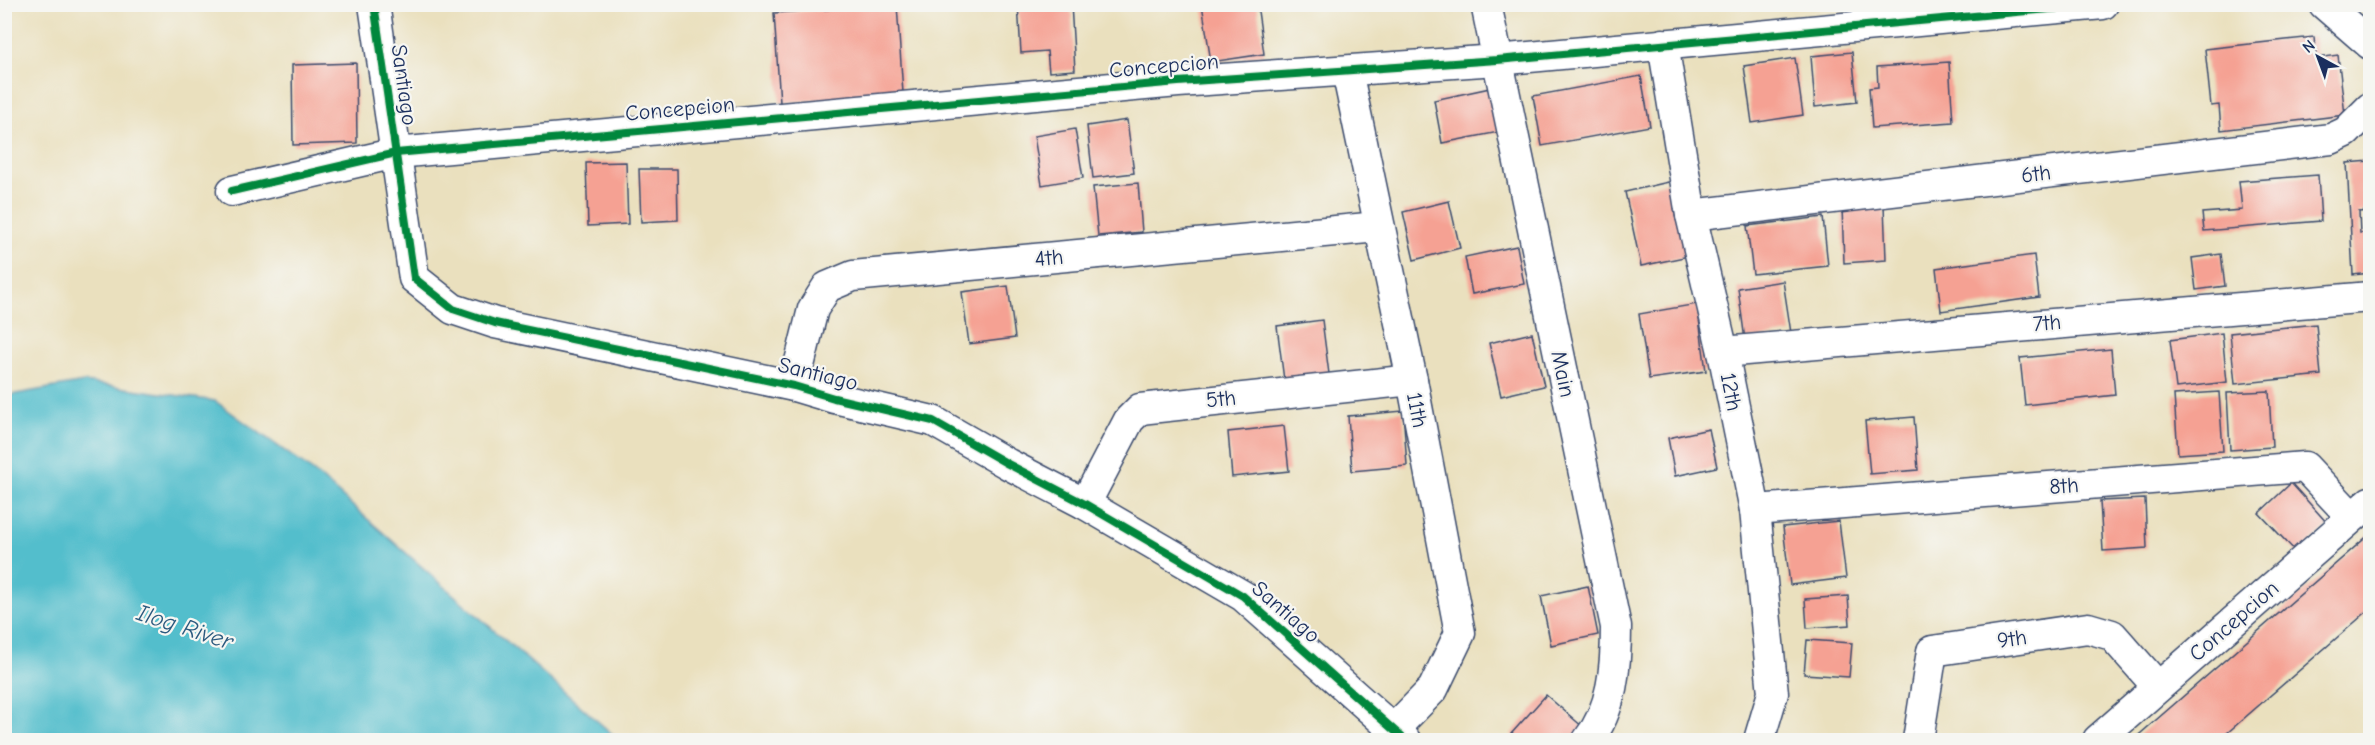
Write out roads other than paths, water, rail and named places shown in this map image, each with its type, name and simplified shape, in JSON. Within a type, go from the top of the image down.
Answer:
[{"type":"street","name":"Santiago","points":[[374,4],[414,278],[453,309],[495,323],[794,386],[834,398],[933,421],[1085,504],[1243,596],[1399,735]]},
{"type":"street","name":"Main","points":[[1486,4],[1616,627],[1616,660],[1610,694],[1594,733],[1588,741]]},
{"type":"street","name":"Concepcion","points":[[232,191],[396,153],[1178,82],[1497,60],[2103,4]]},
{"type":"street","points":[[2325,4],[2370,44]]},
{"type":"street","name":"12th","points":[[1663,44],[1691,215],[1723,352],[1755,510],[1773,693],[1759,741]]},
{"type":"street","name":"11th","points":[[1347,70],[1378,227],[1412,380],[1460,633],[1433,688],[1399,735]]},
{"type":"street","name":"6th","points":[[1691,215],[2331,139],[2346,132],[2370,108]]},
{"type":"street","name":"4th","points":[[794,386],[813,309],[827,287],[853,276],[1378,227]]},
{"type":"street","name":"7th","points":[[1723,352],[2370,297]]},
{"type":"street","name":"5th","points":[[1085,504],[1129,420],[1140,409],[1412,380]]},
{"type":"street","name":"8th","points":[[1755,510],[2305,467],[2361,509]]},
{"type":"street","name":"Concepcion","points":[[2097,741],[2361,509]]},
{"type":"street","name":"9th","points":[[1918,741],[1932,651],[2088,628],[2112,635],[2158,687]]},
{"type":"water","name":"Ilog River","points":[[84,382],[215,401],[314,472],[619,740],[5,740],[5,396]]}]
